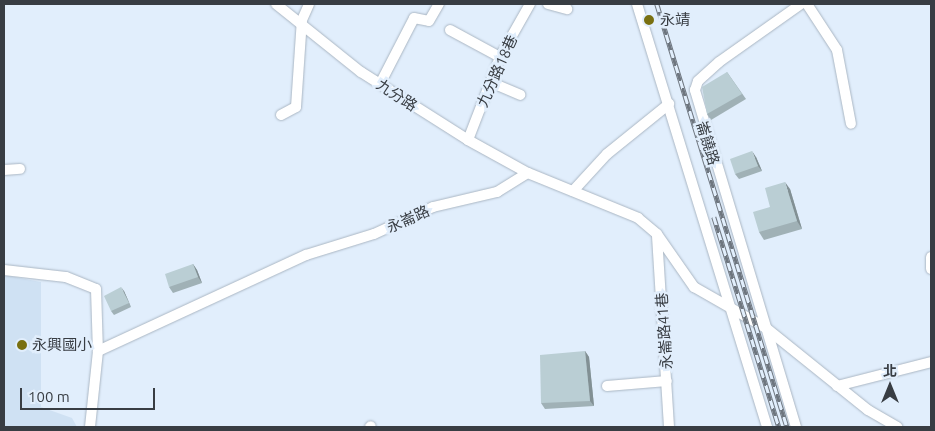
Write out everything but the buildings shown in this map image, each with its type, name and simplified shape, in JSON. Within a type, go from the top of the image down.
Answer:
[{"type":"street","name":"九分路","points":[[276,4],[302,20],[331,50],[380,84],[468,140],[528,173]]},
{"type":"street","points":[[281,116],[296,107],[302,20],[309,4]]},
{"type":"street","points":[[380,84],[414,18],[429,21],[439,4]]},
{"type":"street","name":"九分路18巷","points":[[468,140],[500,57],[530,4]]},
{"type":"street","points":[[548,4],[567,9]]},
{"type":"street","points":[[637,4],[768,427]]},
{"type":"street","name":"崙饒路","points":[[766,328],[695,90],[698,81],[718,62],[801,4]]},
{"type":"street","points":[[807,4],[836,50],[851,124]]},
{"type":"street","points":[[450,30],[500,57]]},
{"type":"street","points":[[490,82],[520,95]]},
{"type":"street","points":[[573,191],[606,154],[669,104]]},
{"type":"street","points":[[4,170],[20,169]]},
{"type":"street","points":[[528,173],[638,218],[657,234],[694,287],[733,312],[766,328],[837,386],[897,427]]},
{"type":"street","name":"永崙路","points":[[98,351],[306,256],[374,234],[434,207],[497,192],[528,173]]},
{"type":"street","name":"永崙路41巷","points":[[657,234],[669,427]]},
{"type":"street","points":[[931,257],[931,270]]},
{"type":"street","points":[[4,270],[66,277],[96,289],[98,351],[90,427]]},
{"type":"street","points":[[766,328],[796,427]]},
{"type":"street","points":[[837,386],[931,362]]},
{"type":"street","points":[[606,386],[667,381]]},
{"type":"shaded area","name":"永興國小","points":[[4,275],[41,282],[41,407],[72,418],[77,427],[4,427]]},
{"type":"railway","points":[[657,4],[787,427]]},
{"type":"railway","points":[[714,217],[779,427]]},
{"type":"place","name":"永靖","points":[[649,20]]},
{"type":"place","name":"永興國小","points":[[22,345]]}]
